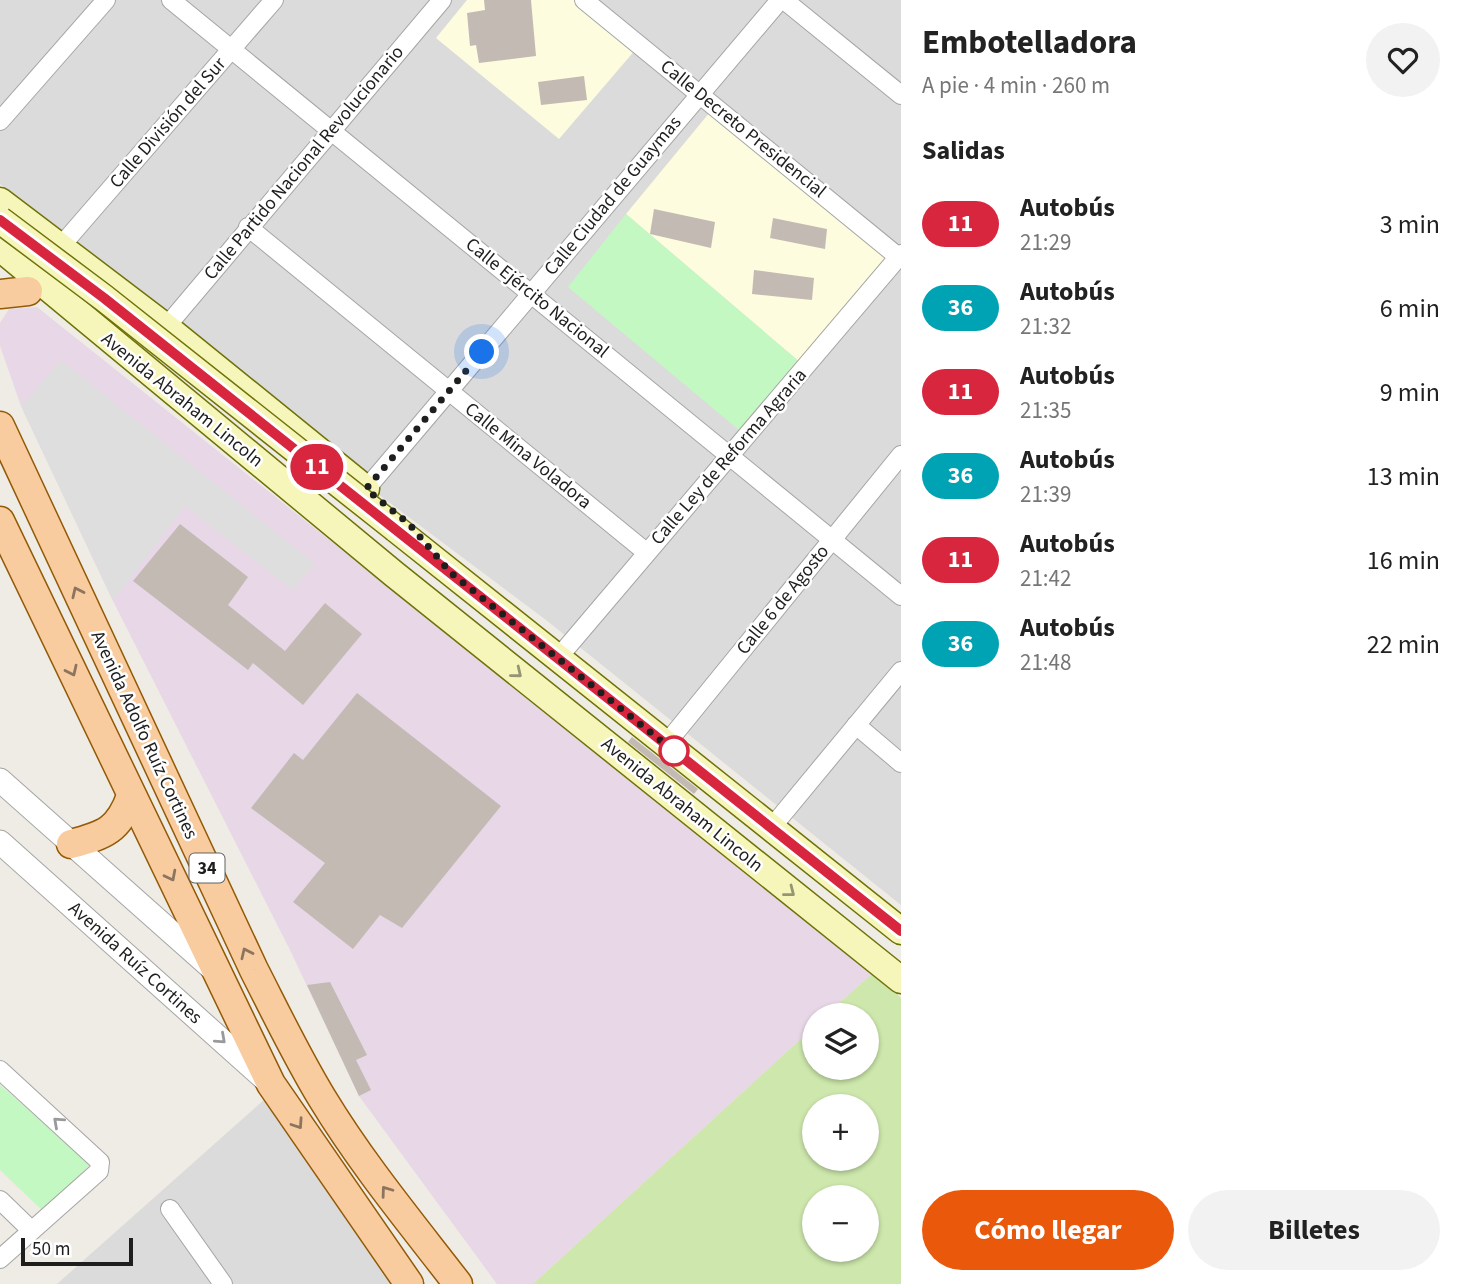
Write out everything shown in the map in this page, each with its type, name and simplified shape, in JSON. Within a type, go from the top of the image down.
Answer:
[{"type":"main road","points":[[0,201],[166,327],[409,524],[451,573]]},
{"type":"main road","points":[[0,220],[104,298],[901,932]]},
{"type":"main road","points":[[0,232],[10,223],[28,222]]},
{"type":"main road","name":"Avenida Abraham Lincoln","points":[[0,248],[394,574],[901,980]]},
{"type":"main road","name":"Avenida Abraham Lincoln","points":[[0,265],[14,293],[379,577],[408,598],[464,630]]},
{"type":"main road","name":"Avenida Adolfo Ruíz Cortines","points":[[0,426],[274,1008],[323,1100],[458,1284]]},
{"type":"main road","name":"Avenida Adolfo Ruíz Cortines","points":[[0,521],[271,1084],[409,1284]]},
{"type":"main road","points":[[55,636],[79,638],[118,713],[155,757]]},
{"type":"main road","points":[[71,844],[94,838],[112,828],[122,819],[131,796]]},
{"type":"main road","points":[[221,977],[274,1008]]},
{"type":"main road","points":[[413,1226],[423,1249],[447,1284]]},
{"type":"street","points":[[0,121],[106,0]]},
{"type":"street","name":"Calle Ejército Nacional","points":[[172,0],[732,455],[901,596]]},
{"type":"street","name":"Calle División del Sur","points":[[61,246],[274,0]]},
{"type":"street","name":"Calle Partido Nacional Revolucionario","points":[[166,327],[442,0]]},
{"type":"street","name":"Calle Decreto Presidencial","points":[[584,0],[900,257]]},
{"type":"street","points":[[782,0],[901,95]]},
{"type":"street","name":"Calle Ciudad de Guaymas","points":[[366,489],[700,93],[782,0]]},
{"type":"street","name":"Calle Mina Voladora","points":[[248,227],[646,552]]},
{"type":"street","name":"Calle Ley de Reforma Agraria","points":[[556,659],[900,257]]},
{"type":"street","name":"Calle 6 de Agosto","points":[[666,744],[901,455]]},
{"type":"street","points":[[772,827],[901,671]]},
{"type":"street","points":[[856,725],[901,763]]},
{"type":"street","points":[[0,780],[221,977]]},
{"type":"street","name":"Avenida Ruíz Cortines","points":[[2,846],[271,1084]]},
{"type":"street","points":[[0,1069],[100,1159],[99,1171],[0,1259]]},
{"type":"street","points":[[0,1200],[31,1230]]},
{"type":"street","points":[[170,1209],[223,1284]]},
{"type":"shaded area","points":[[0,0],[901,0],[901,905],[546,620],[370,488],[0,184]]},
{"type":"shaded area","points":[[467,0],[578,0],[636,49],[559,139],[436,38]]},
{"type":"shaded area","points":[[710,112],[891,257],[802,364],[626,214]]},
{"type":"shaded area","points":[[37,307],[873,973],[839,1003],[802,1003],[802,1038],[533,1284],[497,1284],[359,1096],[290,950],[113,601],[21,406],[0,346],[0,323],[9,309]]},
{"type":"shaded area","points":[[61,360],[315,564],[292,590],[185,506],[113,601],[21,406]]},
{"type":"shaded area","points":[[266,1098],[406,1284],[57,1284]]},
{"type":"green space","points":[[626,214],[802,364],[745,435],[568,287]]},
{"type":"green space","points":[[873,973],[901,998],[901,1284],[533,1284],[802,1038],[802,1080],[879,1080],[879,1003],[839,1003]]},
{"type":"green space","points":[[0,1085],[91,1164],[43,1211],[0,1170]]},
{"type":"building","points":[[484,0],[531,0],[536,56],[479,63],[476,45],[470,46],[467,13],[485,10]]},
{"type":"building","points":[[584,76],[587,100],[541,105],[538,82]]},
{"type":"building","points":[[654,209],[715,222],[711,248],[650,234]]},
{"type":"building","points":[[773,218],[827,229],[825,249],[770,238]]},
{"type":"building","points":[[754,270],[814,278],[812,300],[752,294]]},
{"type":"building","points":[[180,524],[248,577],[228,605],[285,651],[325,603],[362,634],[303,705],[253,663],[248,670],[133,581]]},
{"type":"building","points":[[357,693],[501,806],[402,928],[380,915],[353,949],[293,902],[325,863],[251,808],[294,753],[303,760]]},
{"type":"building","points":[[632,737],[698,789],[694,794],[628,742]]},
{"type":"building","points":[[330,982],[367,1055],[356,1060],[371,1090],[359,1096],[307,985]]},
{"type":"bus line","name":"11","points":[[0,220],[104,298],[901,931]]},
{"type":"route","points":[[482,352],[366,489],[409,524],[451,573],[674,751]]}]
